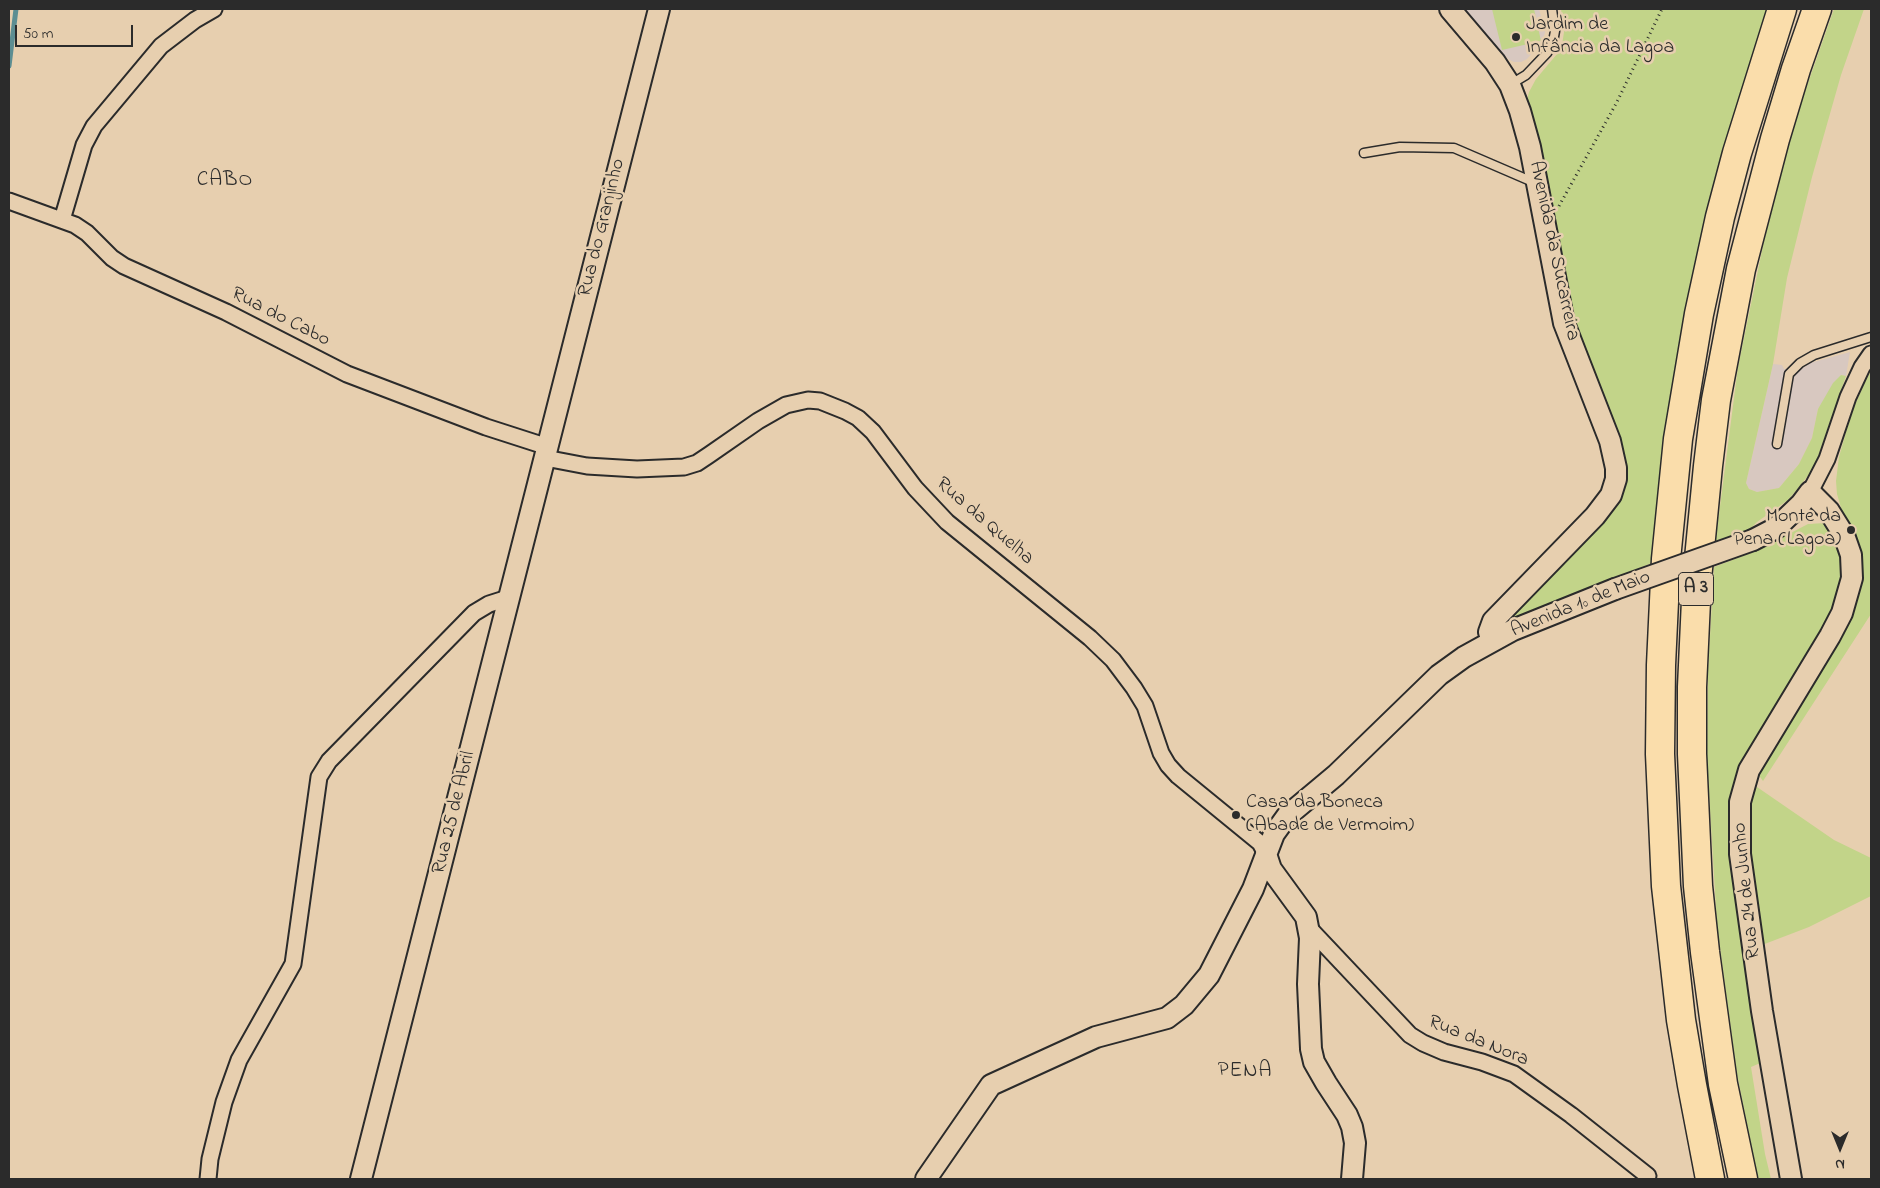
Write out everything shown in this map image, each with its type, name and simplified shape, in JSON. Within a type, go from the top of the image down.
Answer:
[{"type":"highway","name":"A 3","points":[[1710,1179],[1693,1095],[1681,1020],[1666,886],[1660,754],[1661,656],[1666,568],[1678,439],[1699,314],[1720,216],[1737,153],[1782,9]]},
{"type":"highway","name":"A 3","points":[[1743,1179],[1723,1084],[1698,886],[1692,754],[1692,688],[1697,579],[1716,400],[1741,269],[1774,139],[1817,9]]},
{"type":"street","points":[[62,220],[84,146],[94,126],[161,46],[195,20],[214,9]]},
{"type":"street","name":"Rua do Granjinho","points":[[546,452],[659,9]]},
{"type":"street","name":"Avenida da Sucarreira","points":[[1450,9],[1495,62],[1510,85],[1520,110],[1530,147],[1564,323],[1610,441],[1616,468],[1616,479],[1611,495],[1596,516],[1493,621],[1489,632],[1492,641]]},
{"type":"street","name":"Rua do Cabo","points":[[9,201],[62,220],[87,233],[112,258],[124,266],[226,312],[348,374],[546,452]]},
{"type":"street","name":"Avenida 1º de Maio","points":[[926,1179],[991,1085],[1096,1038],[1166,1018],[1184,1006],[1210,975],[1253,889],[1274,834],[1287,816],[1336,775],[1439,675],[1464,657],[1514,630],[1615,589],[1753,540],[1776,528],[1801,504],[1810,492],[1827,459],[1848,397],[1862,367],[1871,354]]},
{"type":"street","name":"Rua da Quelha","points":[[546,452],[595,466],[637,469],[684,467],[697,463],[758,421],[786,405],[808,400],[820,401],[858,418],[872,432],[916,488],[947,522],[1090,638],[1113,660],[1145,706],[1159,747],[1168,765],[1178,776],[1260,843],[1266,854]]},
{"type":"street","name":"Rua 25 de Abril","points":[[361,1179],[511,596],[546,452]]},
{"type":"street","name":"Rua 24 de Junho","points":[[1792,1179],[1762,1011],[1740,854],[1739,827],[1740,802],[1749,770],[1830,636],[1842,613],[1852,578],[1851,555],[1844,535],[1829,511],[1810,492]]},
{"type":"street","points":[[208,1179],[210,1159],[224,1102],[239,1060],[292,964],[319,777],[329,761],[474,613],[489,604],[511,596]]},
{"type":"street","points":[[1266,854],[1271,869],[1306,917],[1310,938],[1308,984],[1311,1050],[1314,1062],[1352,1126],[1355,1143],[1352,1179]]},
{"type":"street","name":"Rua da Nora","points":[[1308,928],[1410,1035],[1423,1044],[1444,1052],[1482,1062],[1514,1074],[1571,1115],[1648,1176]]},
{"type":"lane","points":[[1510,85],[1526,75],[1547,53],[1553,42],[1555,31],[1552,9]]},
{"type":"lane","points":[[1364,153],[1400,147],[1454,148],[1537,184]]},
{"type":"lane","points":[[1778,444],[1789,374],[1800,363],[1814,355],[1871,337]]},
{"type":"path","points":[[1546,231],[1617,102],[1662,9]]},
{"type":"shaded area","name":"Jardim de Infância da Lagoa","points":[[1465,9],[1539,9],[1545,32],[1543,41],[1527,59],[1521,62],[1514,62],[1508,59]]},
{"type":"shaded area","points":[[1850,352],[1846,376],[1841,375],[1818,409],[1812,438],[1799,464],[1779,488],[1757,492],[1749,489],[1746,483],[1773,364],[1782,365],[1784,369],[1800,370],[1810,363]]},
{"type":"green space","points":[[1492,9],[1534,9],[1541,41],[1502,50]]},
{"type":"green space","points":[[1561,9],[1768,9],[1734,116],[1704,227],[1654,562],[1508,623],[1506,621],[1626,481],[1625,455],[1571,318],[1540,149],[1527,100],[1536,79],[1562,45],[1564,32]]},
{"type":"green space","points":[[1834,9],[1864,9],[1841,75],[1812,177],[1787,278],[1773,364],[1746,483],[1749,489],[1757,492],[1779,488],[1799,464],[1812,438],[1818,409],[1833,383],[1841,375],[1846,376],[1814,468],[1788,500],[1750,529],[1715,545],[1738,367],[1764,241],[1796,117]]},
{"type":"green space","points":[[1871,371],[1871,614],[1763,781],[1758,774],[1847,618],[1851,530],[1842,511],[1837,494],[1836,481],[1839,457],[1851,414]]},
{"type":"green space","points":[[1825,523],[1842,543],[1843,584],[1835,611],[1739,769],[1763,1066],[1758,1064],[1751,1067],[1765,1154],[1771,1179],[1758,1179],[1737,1074],[1717,925],[1707,760],[1708,671],[1714,567],[1756,551],[1808,524]]},
{"type":"green space","points":[[1757,787],[1834,840],[1871,858],[1871,896],[1809,927],[1762,945],[1750,866],[1750,797]]},
{"type":"waterway","points":[[9,66],[16,9]]},
{"type":"place","name":"Jardim de Infância da Lagoa","points":[[1516,37]]},
{"type":"place","name":"Monte da Pena (Lagoa)","points":[[1851,530]]},
{"type":"place","name":"Casa da Boneca (Abade de Vermoim)","points":[[1236,815]]},
{"type":"district","name":"CABO","points":[[225,182]]},
{"type":"district","name":"PENA","points":[[1245,1073]]}]
